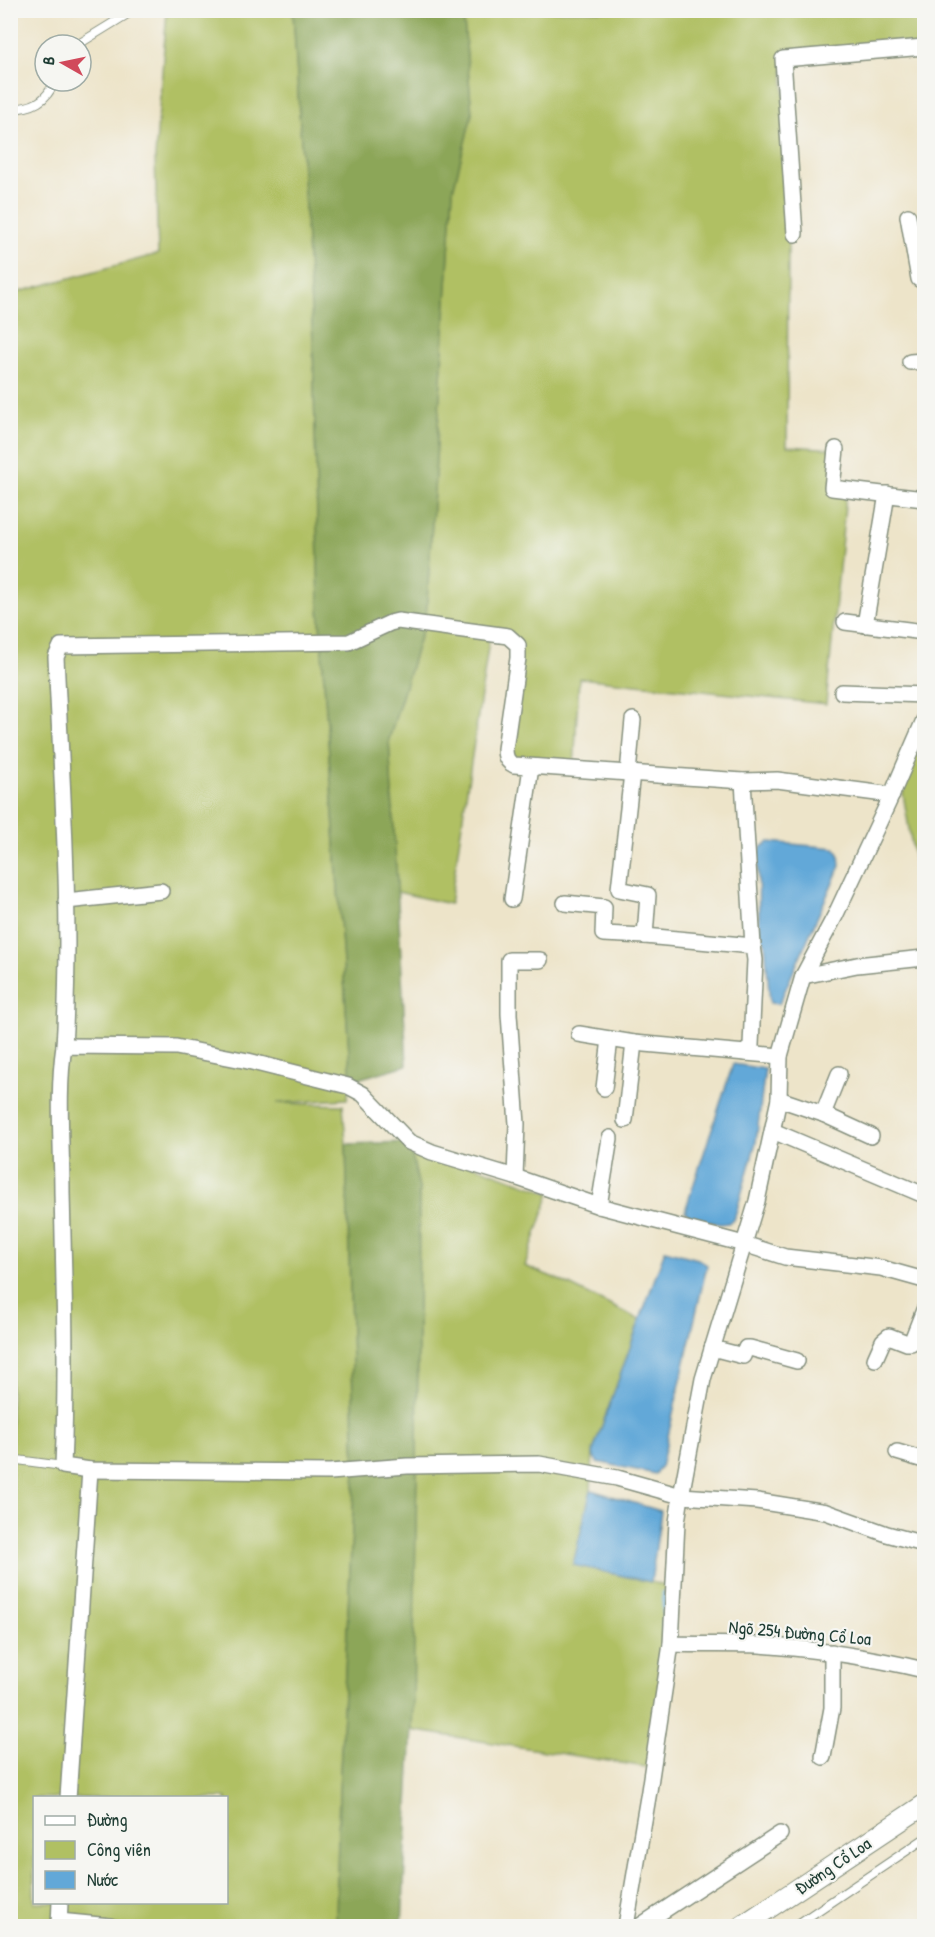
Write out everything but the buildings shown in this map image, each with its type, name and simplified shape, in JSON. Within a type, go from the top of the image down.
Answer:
[{"type":"street","points":[[795,234],[783,59],[924,47]]},
{"type":"street","points":[[908,216],[919,279],[924,279]]},
{"type":"street","points":[[836,449],[831,488],[924,499]]},
{"type":"street","points":[[865,625],[887,494]]},
{"type":"street","points":[[892,795],[777,780],[743,781],[514,765],[505,756],[505,749],[518,645],[508,636],[398,621],[349,642],[61,646],[56,657],[66,901],[67,996],[61,1112],[65,1424],[63,1466],[90,1470],[330,1472],[407,1466],[539,1464],[617,1478],[681,1496],[757,1501],[826,1512],[887,1534],[924,1544]]},
{"type":"street","points":[[845,622],[924,632]]},
{"type":"street","points":[[842,692],[924,695]]},
{"type":"street","points":[[633,720],[619,889],[648,895],[645,936]]},
{"type":"street","points":[[626,1926],[671,1644],[677,1522],[681,1496],[703,1379],[757,1201],[773,1131],[779,1099],[780,1056],[803,976],[835,916],[892,795],[924,720]]},
{"type":"street","points":[[512,899],[531,767]]},
{"type":"street","points":[[743,781],[755,960],[751,1045],[746,1053]]},
{"type":"street","points":[[66,901],[161,891]]},
{"type":"street","points":[[565,903],[604,907],[603,934],[753,946]]},
{"type":"street","points":[[803,976],[857,965],[924,958]]},
{"type":"street","points":[[515,1177],[517,1124],[509,1014],[509,960],[540,960]]},
{"type":"street","points":[[579,1034],[634,1043],[780,1056]]},
{"type":"street","points":[[604,1088],[610,1039]]},
{"type":"street","points":[[625,1120],[634,1043]]},
{"type":"street","points":[[64,1046],[176,1047],[248,1061],[348,1086],[363,1094],[409,1142],[432,1152],[599,1206],[785,1257],[880,1268],[924,1280]]},
{"type":"street","points":[[823,1114],[839,1074]]},
{"type":"street","points":[[779,1099],[823,1114],[871,1136]]},
{"type":"street","points":[[773,1131],[924,1195]]},
{"type":"street","points":[[599,1206],[610,1138]]},
{"type":"street","points":[[875,1359],[883,1341],[889,1335],[910,1343],[924,1310]]},
{"type":"street","points":[[712,1348],[741,1356],[746,1348],[750,1348],[797,1361]]},
{"type":"street","points":[[897,1452],[924,1460]]},
{"type":"street","points":[[68,1796],[90,1470]]},
{"type":"street","name":"Ngõ 254 Đường Cổ Loa","points":[[671,1644],[758,1645],[832,1652],[880,1659],[924,1670]]},
{"type":"street","points":[[823,1757],[832,1708],[832,1652]]},
{"type":"street","name":"Đường Cổ Loa","points":[[742,1926],[924,1805]]},
{"type":"street","points":[[640,1926],[780,1834]]},
{"type":"street","points":[[60,1904],[59,1924],[110,1926]]},
{"type":"lane","points":[[93,35],[134,10]]},
{"type":"lane","points":[[10,109],[37,104],[50,93]]},
{"type":"lane","points":[[10,1459],[63,1466]]},
{"type":"lane","points":[[795,1926],[924,1839]]},
{"type":"green space","points":[[167,11],[293,11],[313,339],[319,606],[351,1081],[347,1099],[277,1103],[343,1105],[346,1144],[355,1470],[339,1793],[336,1926],[11,1926],[11,294],[158,254],[155,157]]},
{"type":"green space","points":[[293,11],[463,11],[472,114],[453,190],[426,617],[389,739],[407,1065],[351,1081],[319,606],[313,339]]},
{"type":"green space","points":[[463,11],[924,11],[924,47],[783,59],[788,238],[787,446],[836,449],[832,488],[846,495],[826,704],[579,678],[574,769],[509,763],[514,640],[490,634],[450,904],[397,892],[389,739],[426,617],[453,190],[472,114]]},
{"type":"green space","points":[[924,719],[924,917],[900,776]]},
{"type":"green space","points":[[409,1142],[550,1193],[525,1266],[557,1279],[640,1320],[593,1451],[591,1490],[573,1565],[674,1587],[652,1768],[411,1730],[417,1466],[419,1188]]},
{"type":"green space","points":[[409,1142],[419,1188],[417,1466],[413,1707],[402,1926],[336,1926],[339,1793],[355,1470],[346,1144]]},
{"type":"water","points":[[769,842],[835,848],[839,854],[840,866],[779,1004],[770,1003],[765,943],[759,934],[758,855],[761,847]]},
{"type":"water","points":[[733,1064],[765,1069],[756,1142],[734,1220],[724,1224],[689,1216],[685,1211]]},
{"type":"water","points":[[665,1250],[698,1259],[707,1265],[661,1467],[655,1474],[598,1462],[594,1458],[593,1451]]},
{"type":"water","points":[[591,1490],[661,1511],[651,1582],[573,1565]]},
{"type":"waterway","points":[[664,1593],[664,1630]]}]
